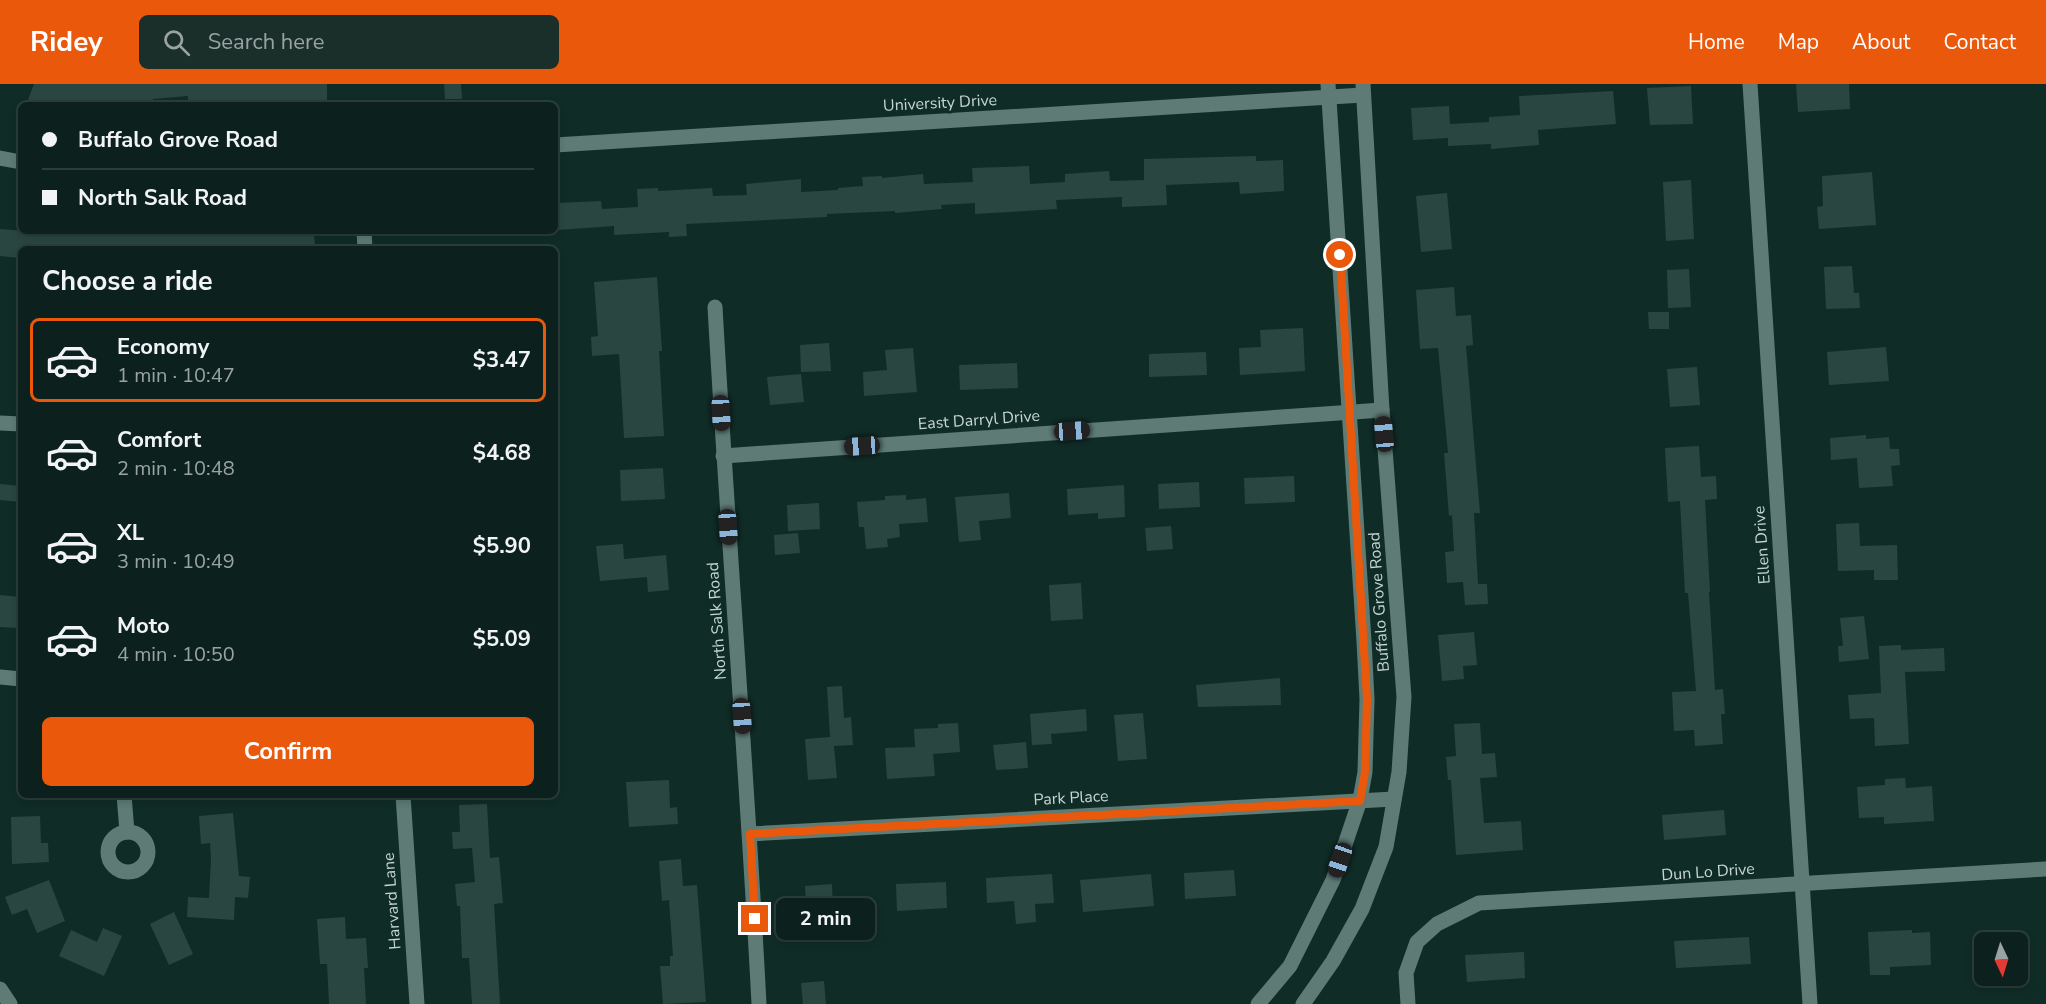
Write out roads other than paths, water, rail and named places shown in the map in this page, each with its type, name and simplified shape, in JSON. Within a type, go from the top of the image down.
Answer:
[{"type":"street","name":"Ellen Drive","points":[[1750,84],[1810,1004]]},
{"type":"street","name":"University Drive","points":[[558,145],[1363,90]]},
{"type":"street","name":"Buffalo Grove Road","points":[[1303,1004],[1333,961],[1362,909],[1386,847],[1399,772],[1404,698],[1382,410],[1363,90]]},
{"type":"street","name":"Buffalo Grove Road","points":[[1258,1004],[1290,966],[1333,880],[1360,801],[1365,772],[1367,699],[1329,91]]},
{"type":"street","points":[[0,158],[18,161]]},
{"type":"street","name":"North Salk Road","points":[[715,307],[759,1004]]},
{"type":"street","name":"East Darryl Drive","points":[[723,456],[1382,410]]},
{"type":"street","points":[[0,423],[18,424]]},
{"type":"street","points":[[0,677],[18,679]]},
{"type":"street","points":[[124,798],[127,832]]},
{"type":"street","name":"Harvard Lane","points":[[403,798],[417,1004]]},
{"type":"street","name":"Park Place","points":[[750,834],[1394,799]]},
{"type":"street","name":"Dun Lo Drive","points":[[1408,1004],[1406,974],[1417,942],[1437,924],[1479,903],[2046,869]]},
{"type":"street","points":[[0,988],[10,1004]]}]
